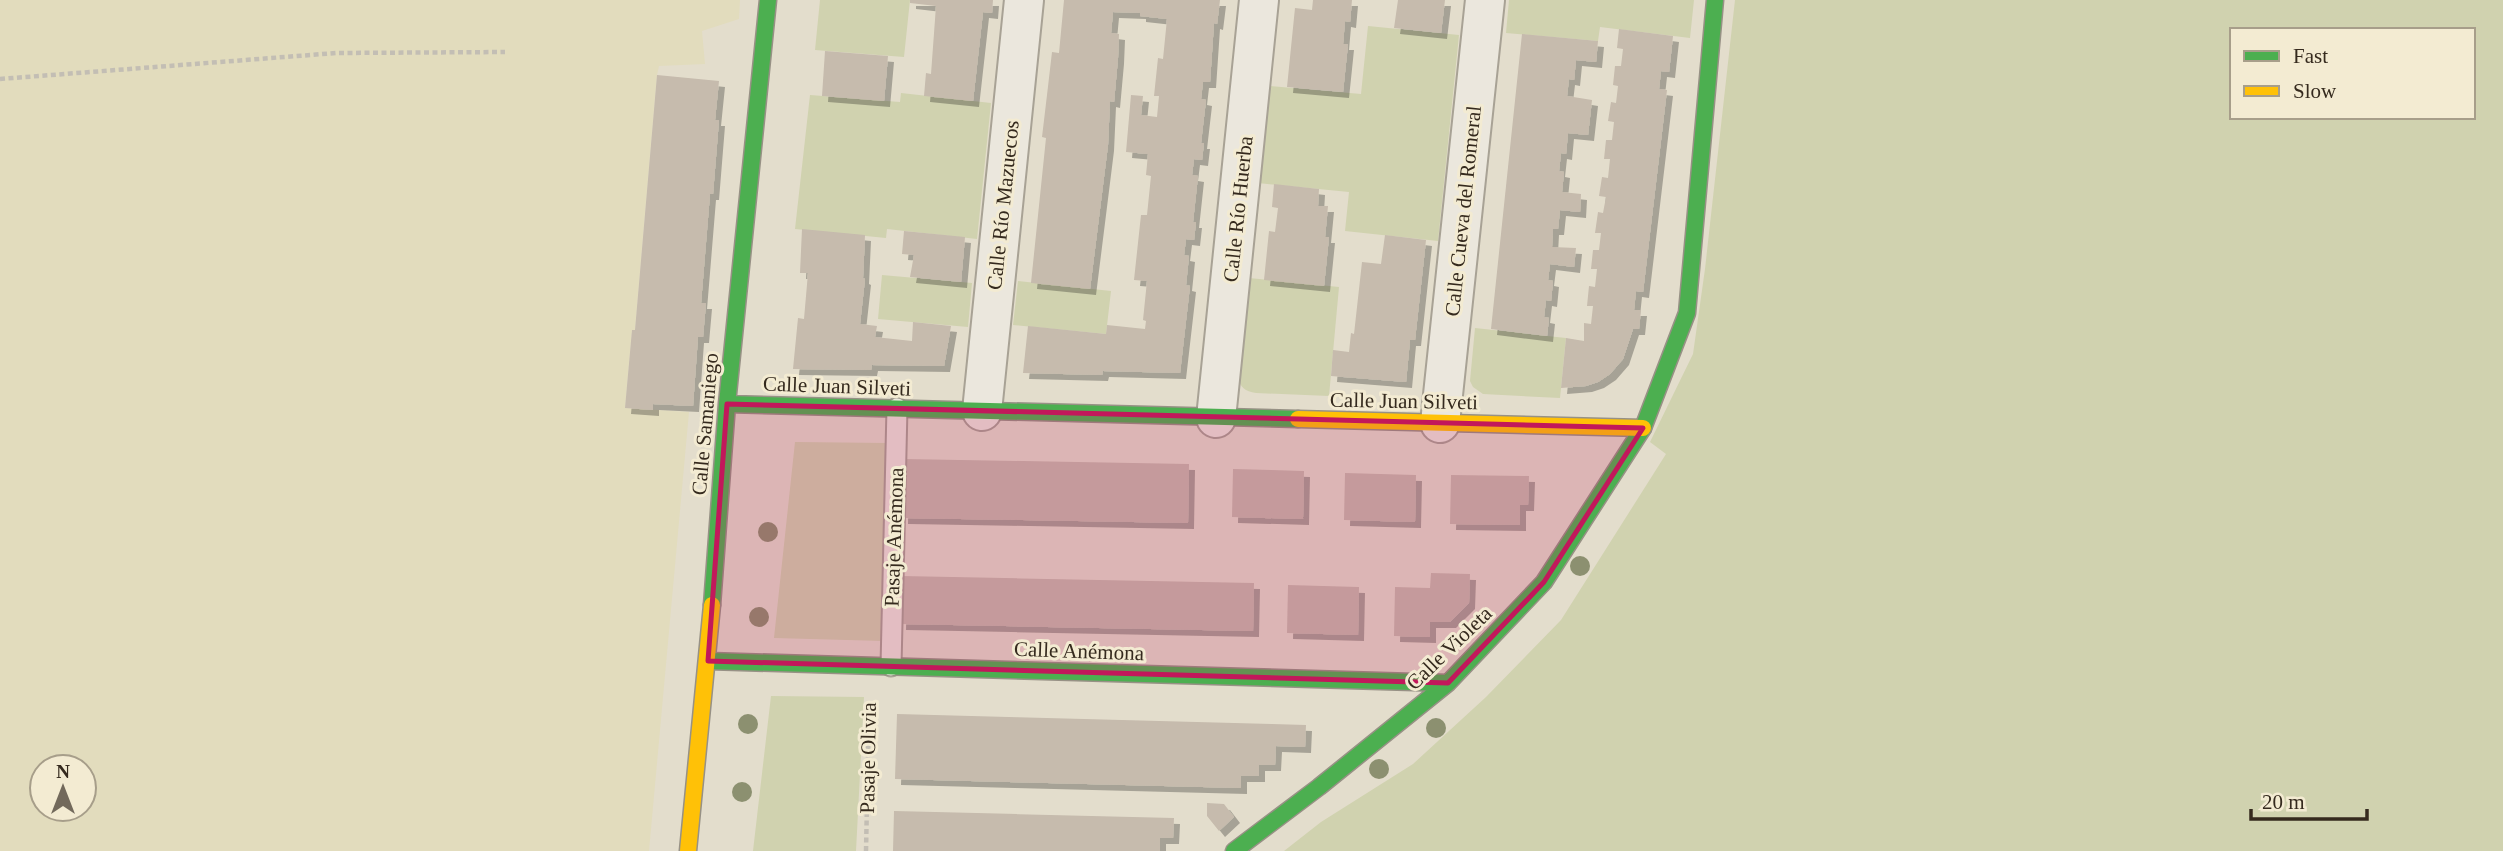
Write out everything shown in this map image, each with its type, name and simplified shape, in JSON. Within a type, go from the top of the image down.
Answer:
[{"type":"street","name":"Calle Samaniego","points":[[688,851],[708,660],[727,404],[768,0]]},
{"type":"street","name":"Calle Río Mazuecos","points":[[982,411],[1024,0]]},
{"type":"street","name":"Calle Río Huerba","points":[[1216,418],[1259,0]]},
{"type":"street","name":"Calle Cueva del Romeral","points":[[1440,423],[1485,0]]},
{"type":"street","points":[[1643,428],[1687,313],[1715,0]]},
{"type":"street","name":"Calle Juan Silveti","points":[[727,404],[1643,428]]},
{"type":"street","name":"Calle Violeta","points":[[1234,851],[1320,787],[1448,683],[1545,582],[1643,428]]},
{"type":"street","name":"Calle Anémona","points":[[708,660],[1448,683]]},
{"type":"lane","name":"Pasaje Anémona","points":[[891,666],[897,408]]},
{"type":"path","points":[[0,79],[336,53],[505,52]]},
{"type":"path","name":"Pasaje Olivia","points":[[866,851],[870,666]]},
{"type":"highlighted area","points":[[727,404],[1643,428],[1544,582],[1448,683],[708,661]]},
{"type":"shaded area","points":[[0,0],[740,0],[739,19],[702,31],[705,64],[659,66],[657,75],[635,330],[632,330],[625,408],[689,412],[649,851],[0,851]]},
{"type":"green space","points":[[820,0],[910,0],[904,57],[815,50]]},
{"type":"green space","points":[[1509,0],[1694,0],[1690,38],[1600,27],[1598,41],[1506,33]]},
{"type":"green space","points":[[1735,0],[2503,0],[2503,851],[1284,851],[1321,822],[1413,764],[1486,697],[1561,620],[1666,454],[1650,442],[1693,354]]},
{"type":"green space","points":[[1368,26],[1459,35],[1438,241],[1345,231],[1349,192],[1258,183],[1270,86],[1361,94]]},
{"type":"green space","points":[[901,93],[991,103],[977,239],[887,229],[886,238],[795,229],[810,95],[900,102]]},
{"type":"green space","points":[[882,275],[972,283],[968,327],[878,319]]},
{"type":"green space","points":[[1249,278],[1339,287],[1329,396],[1256,393],[1242,386],[1238,376]]},
{"type":"green space","points":[[1018,281],[1111,291],[1106,334],[1013,325]]},
{"type":"green space","points":[[1475,328],[1566,338],[1560,398],[1483,394],[1473,387],[1470,381]]},
{"type":"green space","points":[[795,442],[888,443],[884,641],[774,638]]},
{"type":"green space","points":[[771,696],[864,697],[856,851],[753,851]]},
{"type":"building","points":[[910,0],[993,0],[992,13],[983,12],[973,101],[924,96],[926,73],[931,74],[936,6],[910,3]]},
{"type":"building","points":[[1064,0],[1220,0],[1217,24],[1214,23],[1210,82],[1203,82],[1201,99],[1206,100],[1201,143],[1204,143],[1202,160],[1194,159],[1192,175],[1198,176],[1193,222],[1196,222],[1194,240],[1186,239],[1184,255],[1189,256],[1186,285],[1190,286],[1180,373],[1023,373],[1028,326],[1106,334],[1107,325],[1145,329],[1146,321],[1143,320],[1147,281],[1134,280],[1141,215],[1147,215],[1151,176],[1146,175],[1148,154],[1126,152],[1131,95],[1143,96],[1141,115],[1157,117],[1159,96],[1154,96],[1158,58],[1163,59],[1167,19],[1140,16],[1140,13],[1113,12],[1111,33],[1119,34],[1118,58],[1114,102],[1110,101],[1108,145],[1090,289],[1031,283],[1046,138],[1042,137],[1052,52],[1059,53]]},
{"type":"building","points":[[1313,0],[1352,0],[1350,22],[1345,21],[1343,44],[1348,44],[1343,92],[1287,87],[1295,8],[1312,10]]},
{"type":"building","points":[[1398,0],[1445,0],[1441,33],[1394,28]]},
{"type":"building","points":[[1619,29],[1673,36],[1669,72],[1661,71],[1659,89],[1667,90],[1643,292],[1636,291],[1634,310],[1641,310],[1639,329],[1633,329],[1623,359],[1610,374],[1586,386],[1561,388],[1566,338],[1584,341],[1584,323],[1591,324],[1593,306],[1587,306],[1589,286],[1595,287],[1597,269],[1591,269],[1593,250],[1599,250],[1601,233],[1595,233],[1598,212],[1603,213],[1606,197],[1599,196],[1602,177],[1608,178],[1610,159],[1604,159],[1606,140],[1612,140],[1614,122],[1608,121],[1611,102],[1616,103],[1618,86],[1613,85],[1615,66],[1621,66],[1623,49],[1617,48]]},
{"type":"building","points":[[1522,34],[1598,41],[1596,62],[1576,60],[1574,80],[1569,79],[1567,96],[1592,100],[1588,135],[1568,133],[1566,154],[1561,153],[1559,171],[1564,172],[1562,192],[1581,194],[1580,212],[1560,210],[1558,229],[1553,229],[1552,247],[1576,248],[1574,267],[1550,264],[1548,280],[1553,281],[1551,301],[1546,300],[1544,317],[1549,318],[1547,336],[1491,329]]},
{"type":"building","points":[[825,51],[888,56],[884,101],[822,96]]},
{"type":"building","points":[[657,75],[719,81],[715,120],[719,120],[701,303],[706,303],[703,337],[698,337],[693,406],[653,404],[653,410],[625,408],[632,330],[635,330]]},
{"type":"building","points":[[1274,184],[1319,189],[1318,206],[1328,206],[1325,237],[1329,237],[1324,286],[1264,280],[1269,231],[1275,232],[1278,208],[1272,207]]},
{"type":"building","points":[[802,229],[865,235],[865,279],[860,324],[877,326],[875,337],[912,341],[913,322],[951,326],[944,366],[872,365],[871,370],[793,369],[798,318],[804,319],[808,273],[800,273]]},
{"type":"building","points":[[904,231],[965,237],[961,282],[910,277],[914,255],[902,254]]},
{"type":"building","points":[[1385,235],[1426,240],[1415,340],[1410,340],[1406,382],[1331,376],[1333,350],[1349,352],[1351,333],[1354,334],[1362,262],[1381,264]]},
{"type":"building","points":[[903,459],[1189,464],[1188,523],[902,518]]},
{"type":"building","points":[[1233,469],[1304,471],[1303,519],[1232,517]]},
{"type":"building","points":[[1345,473],[1416,475],[1415,522],[1344,520]]},
{"type":"building","points":[[1451,475],[1529,476],[1528,505],[1520,505],[1520,525],[1450,524]]},
{"type":"building","points":[[1431,573],[1470,574],[1469,603],[1450,622],[1430,622],[1430,637],[1394,636],[1395,587],[1430,588]]},
{"type":"building","points":[[901,576],[1254,583],[1253,631],[900,624]]},
{"type":"building","points":[[1288,585],[1359,587],[1358,635],[1287,633]]},
{"type":"building","points":[[897,714],[1306,725],[1305,747],[1276,746],[1275,765],[1259,765],[1259,776],[1241,776],[1241,788],[895,779]]},
{"type":"building","points":[[1207,803],[1224,804],[1234,817],[1219,831],[1207,816]]},
{"type":"building","points":[[894,811],[1174,818],[1173,838],[1160,838],[1160,851],[893,851]]},
{"type":"traffic: fast","points":[[712,605],[727,404],[768,0]]},
{"type":"traffic: fast","points":[[1234,851],[1319,787],[1448,683],[1544,582],[1643,428],[1687,313],[1715,0]]},
{"type":"traffic: fast","points":[[727,404],[1298,419]]},
{"type":"traffic: fast","points":[[708,661],[1448,683]]},
{"type":"traffic: slow","points":[[1298,419],[1643,428]]},
{"type":"traffic: slow","points":[[688,851],[712,605]]}]
